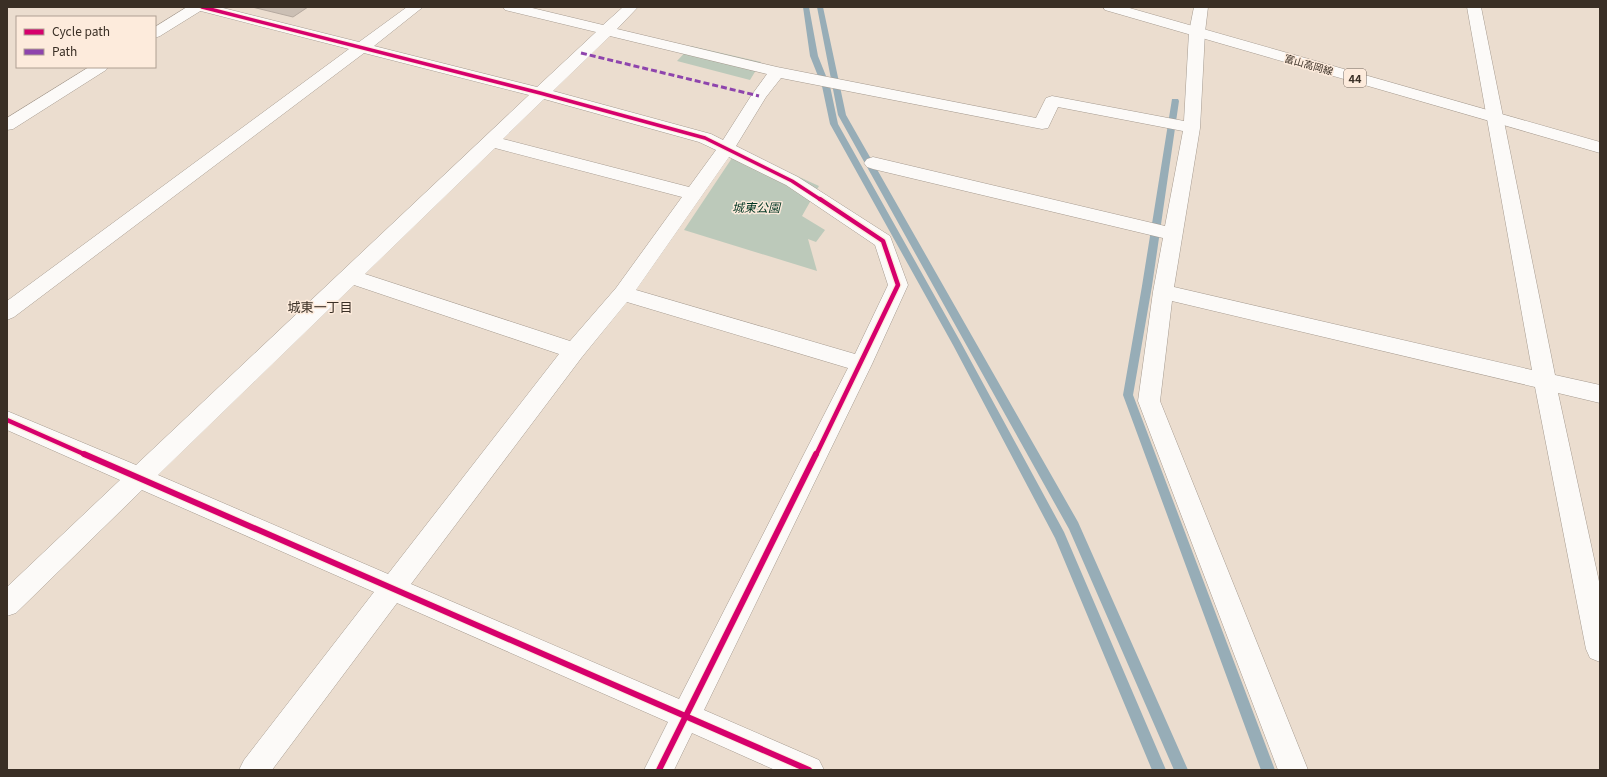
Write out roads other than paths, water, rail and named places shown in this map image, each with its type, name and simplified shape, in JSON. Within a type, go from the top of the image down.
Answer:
[{"type":"street","points":[[156,32],[197,7]]},
{"type":"street","points":[[202,7],[364,47],[705,138],[792,181],[883,241],[898,285],[861,364],[659,770]]},
{"type":"street","points":[[7,312],[416,7]]},
{"type":"street","points":[[510,7],[777,72],[819,79],[1042,124],[1052,101],[1179,125]]},
{"type":"street","points":[[7,604],[631,7]]},
{"type":"street","name":"富山高岡線","points":[[1110,7],[1600,148]]},
{"type":"street","points":[[1201,7],[1179,125],[1173,234],[1163,292],[1149,401],[1293,770]]},
{"type":"street","points":[[1474,7],[1545,381],[1600,649]]},
{"type":"street","points":[[7,124],[98,68]]},
{"type":"street","points":[[254,770],[391,588],[574,351],[623,293],[726,148],[759,96],[777,72]]},
{"type":"street","points":[[490,141],[693,194]]},
{"type":"street","points":[[873,163],[1173,234]]},
{"type":"street","points":[[350,276],[574,351]]},
{"type":"street","points":[[1163,292],[1600,394]]},
{"type":"street","points":[[623,293],[861,364]]},
{"type":"street","points":[[7,420],[140,476],[391,588],[809,770]]},
{"type":"waterway","points":[[806,7],[814,56],[826,86],[834,124],[957,344],[1060,536],[1159,770]]},
{"type":"waterway","points":[[820,7],[842,115],[1074,526],[1181,770]]},
{"type":"waterway","points":[[1175,101],[1147,286],[1128,395],[1268,770]]},
{"type":"district","name":"城東一丁目","points":[[320,306]]},
{"type":"park label","name":"城東公園","points":[[756,206]]}]
